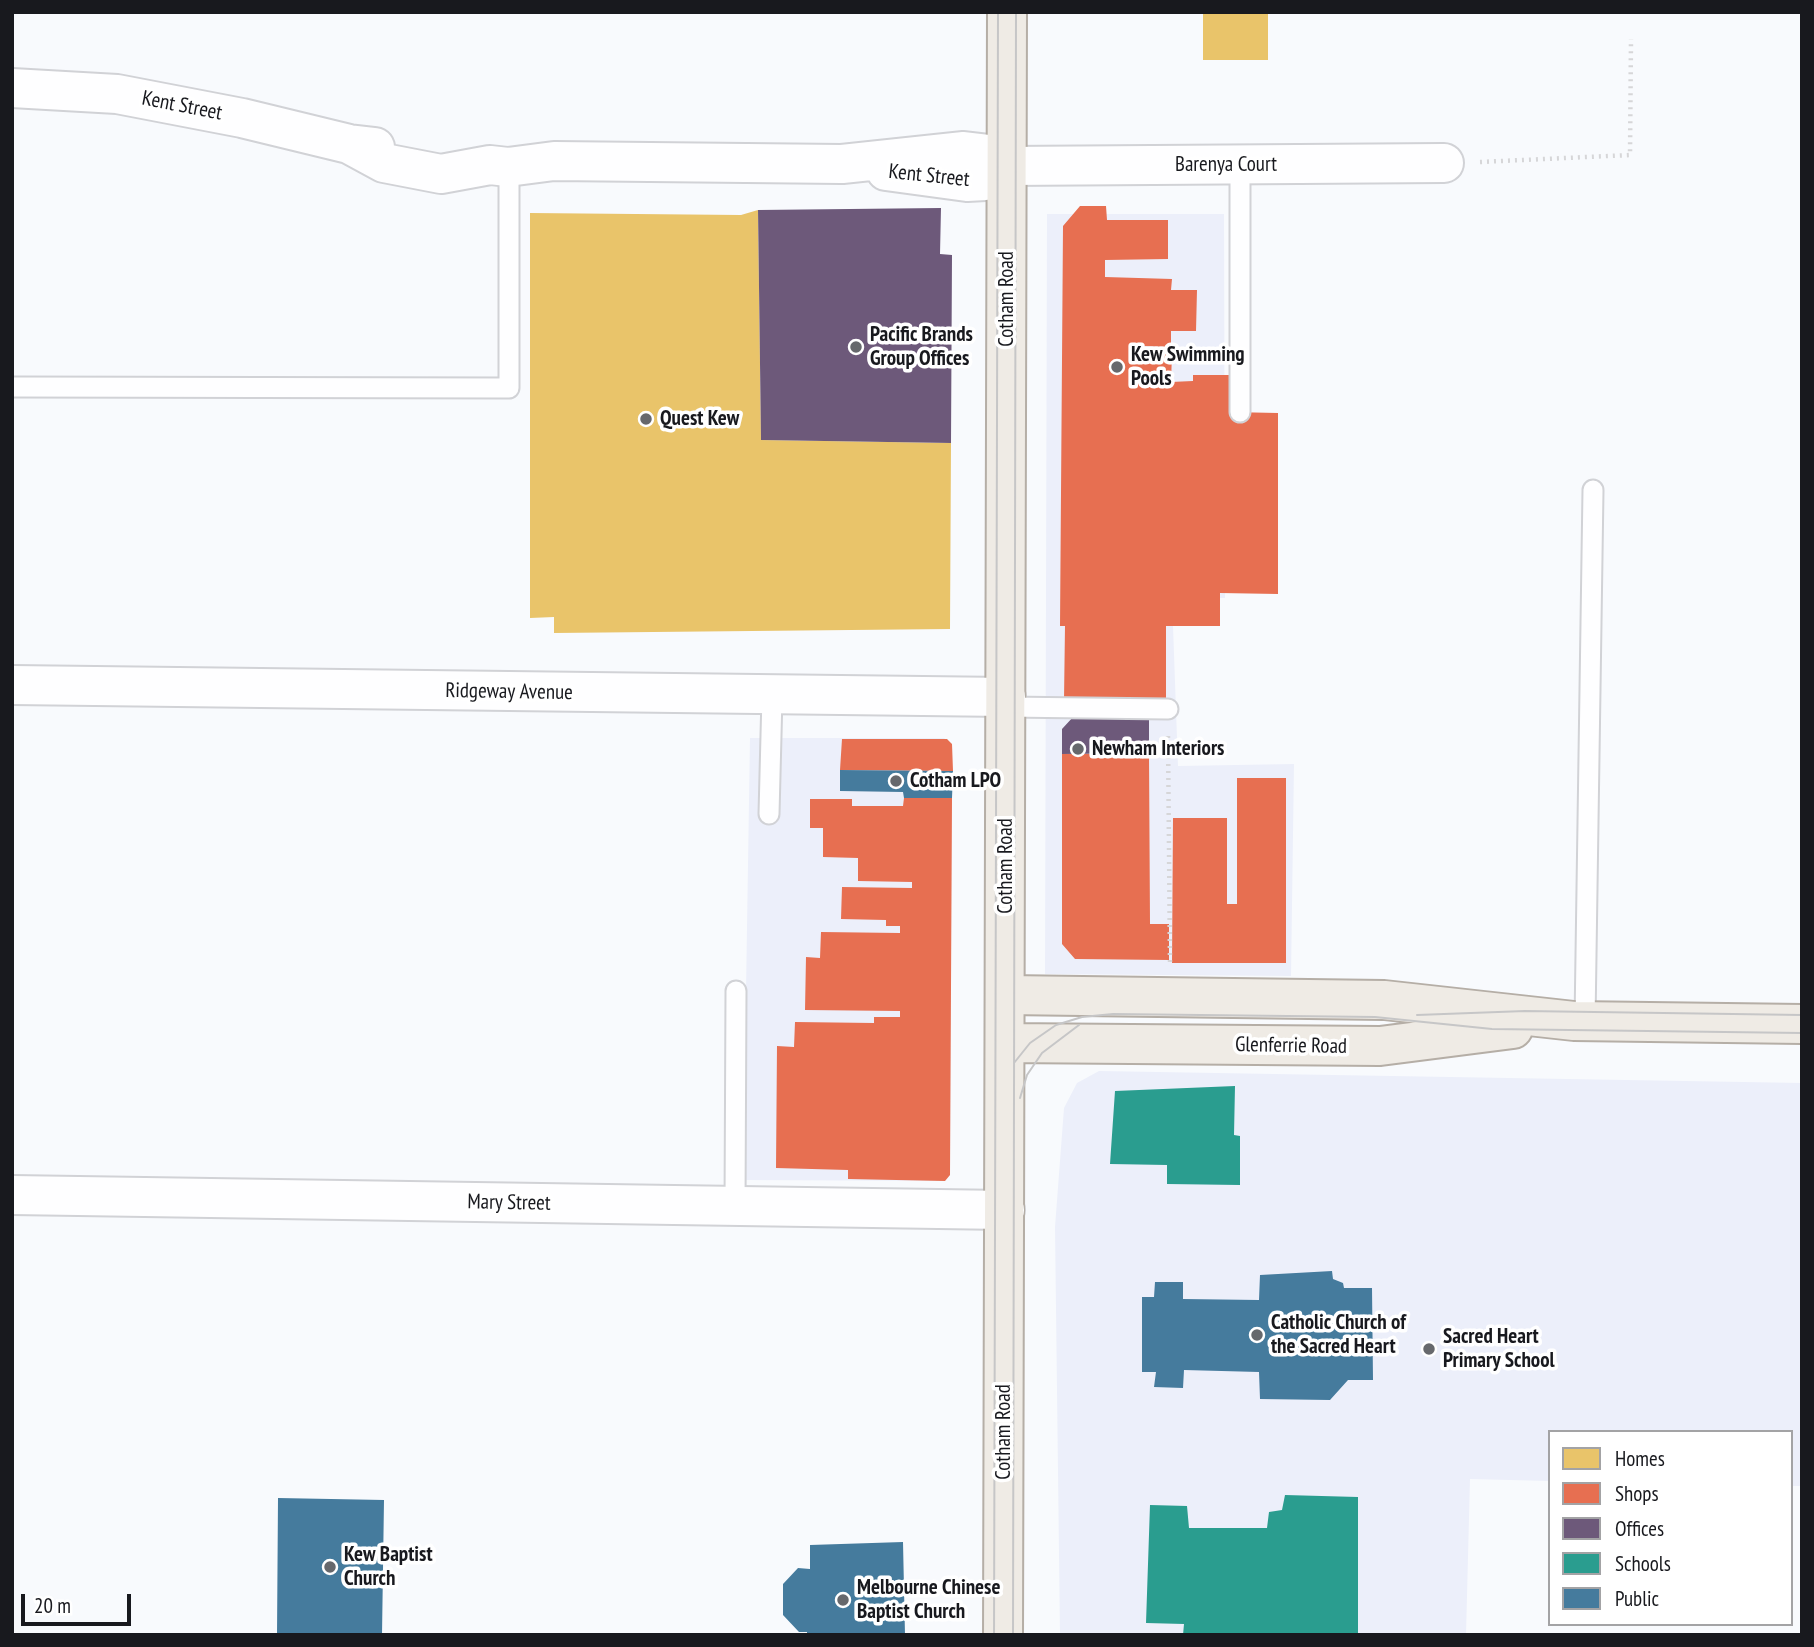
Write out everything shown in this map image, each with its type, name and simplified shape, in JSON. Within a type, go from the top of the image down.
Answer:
[{"type":"main road","name":"Cotham Road","points":[[1003,1635],[1007,1043],[1007,12]]},
{"type":"main road","name":"Glenferrie Road","points":[[1007,995],[1373,999],[1580,1021],[1802,1024]]},
{"type":"main road","name":"Glenferrie Road","points":[[1007,1043],[1380,1046],[1580,1021]]},
{"type":"street","name":"Kent Street","points":[[12,88],[117,94],[349,144],[428,155],[467,145],[509,157],[554,161],[842,164],[964,151],[998,155],[1007,166]]},
{"type":"street","name":"Barenya Court","points":[[1007,166],[1444,163]]},
{"type":"street","name":"Ridgeway Avenue","points":[[12,685],[1007,702]]},
{"type":"street","name":"Mary Street","points":[[12,1195],[1005,1210]]},
{"type":"lane","points":[[12,387],[509,388],[509,157]]},
{"type":"lane","points":[[1240,165],[1240,412]]},
{"type":"lane","points":[[1580,1021],[1593,490]]},
{"type":"lane","points":[[769,814],[772,696]]},
{"type":"lane","points":[[1007,702],[1168,709]]},
{"type":"lane","points":[[735,1207],[736,991]]},
{"type":"path","points":[[1444,163],[1630,155],[1631,39]]},
{"type":"path","points":[[1168,709],[1171,966]]},
{"type":"shaded area","points":[[1047,214],[1224,214],[1225,598],[1172,598],[1178,766],[1294,764],[1291,976],[1045,974]]},
{"type":"shaded area","points":[[750,738],[944,738],[952,744],[950,1175],[945,1181],[743,1180]]},
{"type":"shaded area","name":"Sacred Heart Primary School","points":[[1099,1071],[1802,1083],[1802,1486],[1793,1486],[1793,1430],[1548,1430],[1548,1481],[1470,1479],[1466,1635],[1060,1635],[1055,1227],[1064,1108],[1077,1083]]},
{"type":"building: Homes","points":[[1203,12],[1268,12],[1268,60],[1203,60]]},
{"type":"building: Homes","name":"Quest Kew","points":[[758,210],[761,440],[951,443],[950,629],[554,633],[554,617],[530,618],[530,213],[741,215]]},
{"type":"building: Shops","points":[[1080,206],[1106,206],[1107,220],[1168,220],[1168,259],[1105,260],[1105,277],[1172,279],[1171,290],[1197,290],[1196,331],[1171,331],[1171,347],[1142,346],[1142,353],[1172,354],[1171,382],[1193,381],[1193,375],[1230,375],[1230,412],[1278,413],[1278,594],[1220,593],[1220,626],[1166,626],[1166,702],[1064,700],[1065,626],[1060,626],[1063,226]]},
{"type":"building: Shops","points":[[842,739],[947,739],[952,744],[953,771],[840,770]]},
{"type":"building: Shops","points":[[1149,753],[1150,924],[1169,924],[1169,960],[1075,959],[1062,944],[1062,754]]},
{"type":"building: Shops","points":[[1237,778],[1286,778],[1286,963],[1172,963],[1173,818],[1227,818],[1227,904],[1237,904]]},
{"type":"building: Shops","points":[[904,798],[952,798],[950,1175],[945,1181],[848,1179],[848,1170],[776,1168],[777,1046],[794,1047],[795,1022],[874,1023],[874,1017],[900,1017],[900,1011],[805,1010],[806,957],[820,958],[821,932],[900,933],[900,926],[886,926],[886,920],[841,919],[842,887],[912,888],[912,882],[858,881],[858,858],[823,857],[823,828],[810,828],[810,799],[852,799],[852,806],[903,806]]},
{"type":"building: Offices","name":"Pacific Brands Group Offices","points":[[941,208],[940,254],[952,255],[951,443],[761,440],[758,210]]},
{"type":"building: Offices","points":[[1149,715],[1149,753],[1062,754],[1062,729],[1074,716]]},
{"type":"building: Schools","points":[[1235,1086],[1234,1135],[1240,1136],[1240,1185],[1167,1184],[1167,1165],[1110,1164],[1115,1091]]},
{"type":"building: Schools","points":[[1285,1495],[1358,1497],[1358,1635],[1183,1635],[1184,1624],[1146,1623],[1150,1505],[1187,1506],[1189,1528],[1267,1528],[1269,1512],[1282,1510]]},
{"type":"building: Public","name":"Cotham LPO","points":[[840,770],[953,771],[952,798],[904,798],[903,792],[840,791]]},
{"type":"building: Public","name":"Catholic Church of the Sacred Heart","points":[[1332,1271],[1333,1279],[1343,1283],[1344,1288],[1372,1288],[1373,1380],[1348,1380],[1330,1400],[1260,1399],[1259,1372],[1184,1370],[1183,1388],[1154,1387],[1156,1372],[1142,1372],[1142,1297],[1154,1297],[1155,1282],[1183,1282],[1183,1299],[1259,1300],[1260,1275]]},
{"type":"building: Public","name":"Kew Baptist Church","points":[[278,1498],[384,1500],[382,1635],[277,1635]]},
{"type":"building: Public","name":"Melbourne Chinese Baptist Church","points":[[903,1542],[905,1635],[807,1635],[807,1632],[799,1632],[783,1615],[783,1584],[798,1568],[810,1569],[810,1545]]},
{"type":"tram line","points":[[994,1635],[998,12]]},
{"type":"tram line","points":[[1013,1635],[1016,12]]},
{"type":"tram line","points":[[1417,1015],[1525,1011],[1802,1015]]},
{"type":"tram line","points":[[1014,1063],[1030,1043],[1056,1025],[1082,1017],[1113,1014],[1375,1017],[1492,1029],[1802,1033]]},
{"type":"tram line","points":[[1020,1098],[1027,1075],[1042,1053],[1079,1025]]},
{"type":"place","name":"Pacific Brands Group Offices","points":[[856,347]]},
{"type":"place","name":"Kew Swimming Pools","points":[[1117,367]]},
{"type":"place","name":"Quest Kew","points":[[646,419]]},
{"type":"place","name":"Newham Interiors","points":[[1078,749]]},
{"type":"place","name":"Cotham LPO","points":[[896,781]]},
{"type":"place","name":"Catholic Church of the Sacred Heart","points":[[1257,1335]]},
{"type":"place","name":"Sacred Heart Primary School","points":[[1429,1349]]},
{"type":"place","name":"Kew Baptist Church","points":[[330,1567]]},
{"type":"place","name":"Melbourne Chinese Baptist Church","points":[[843,1600]]}]
